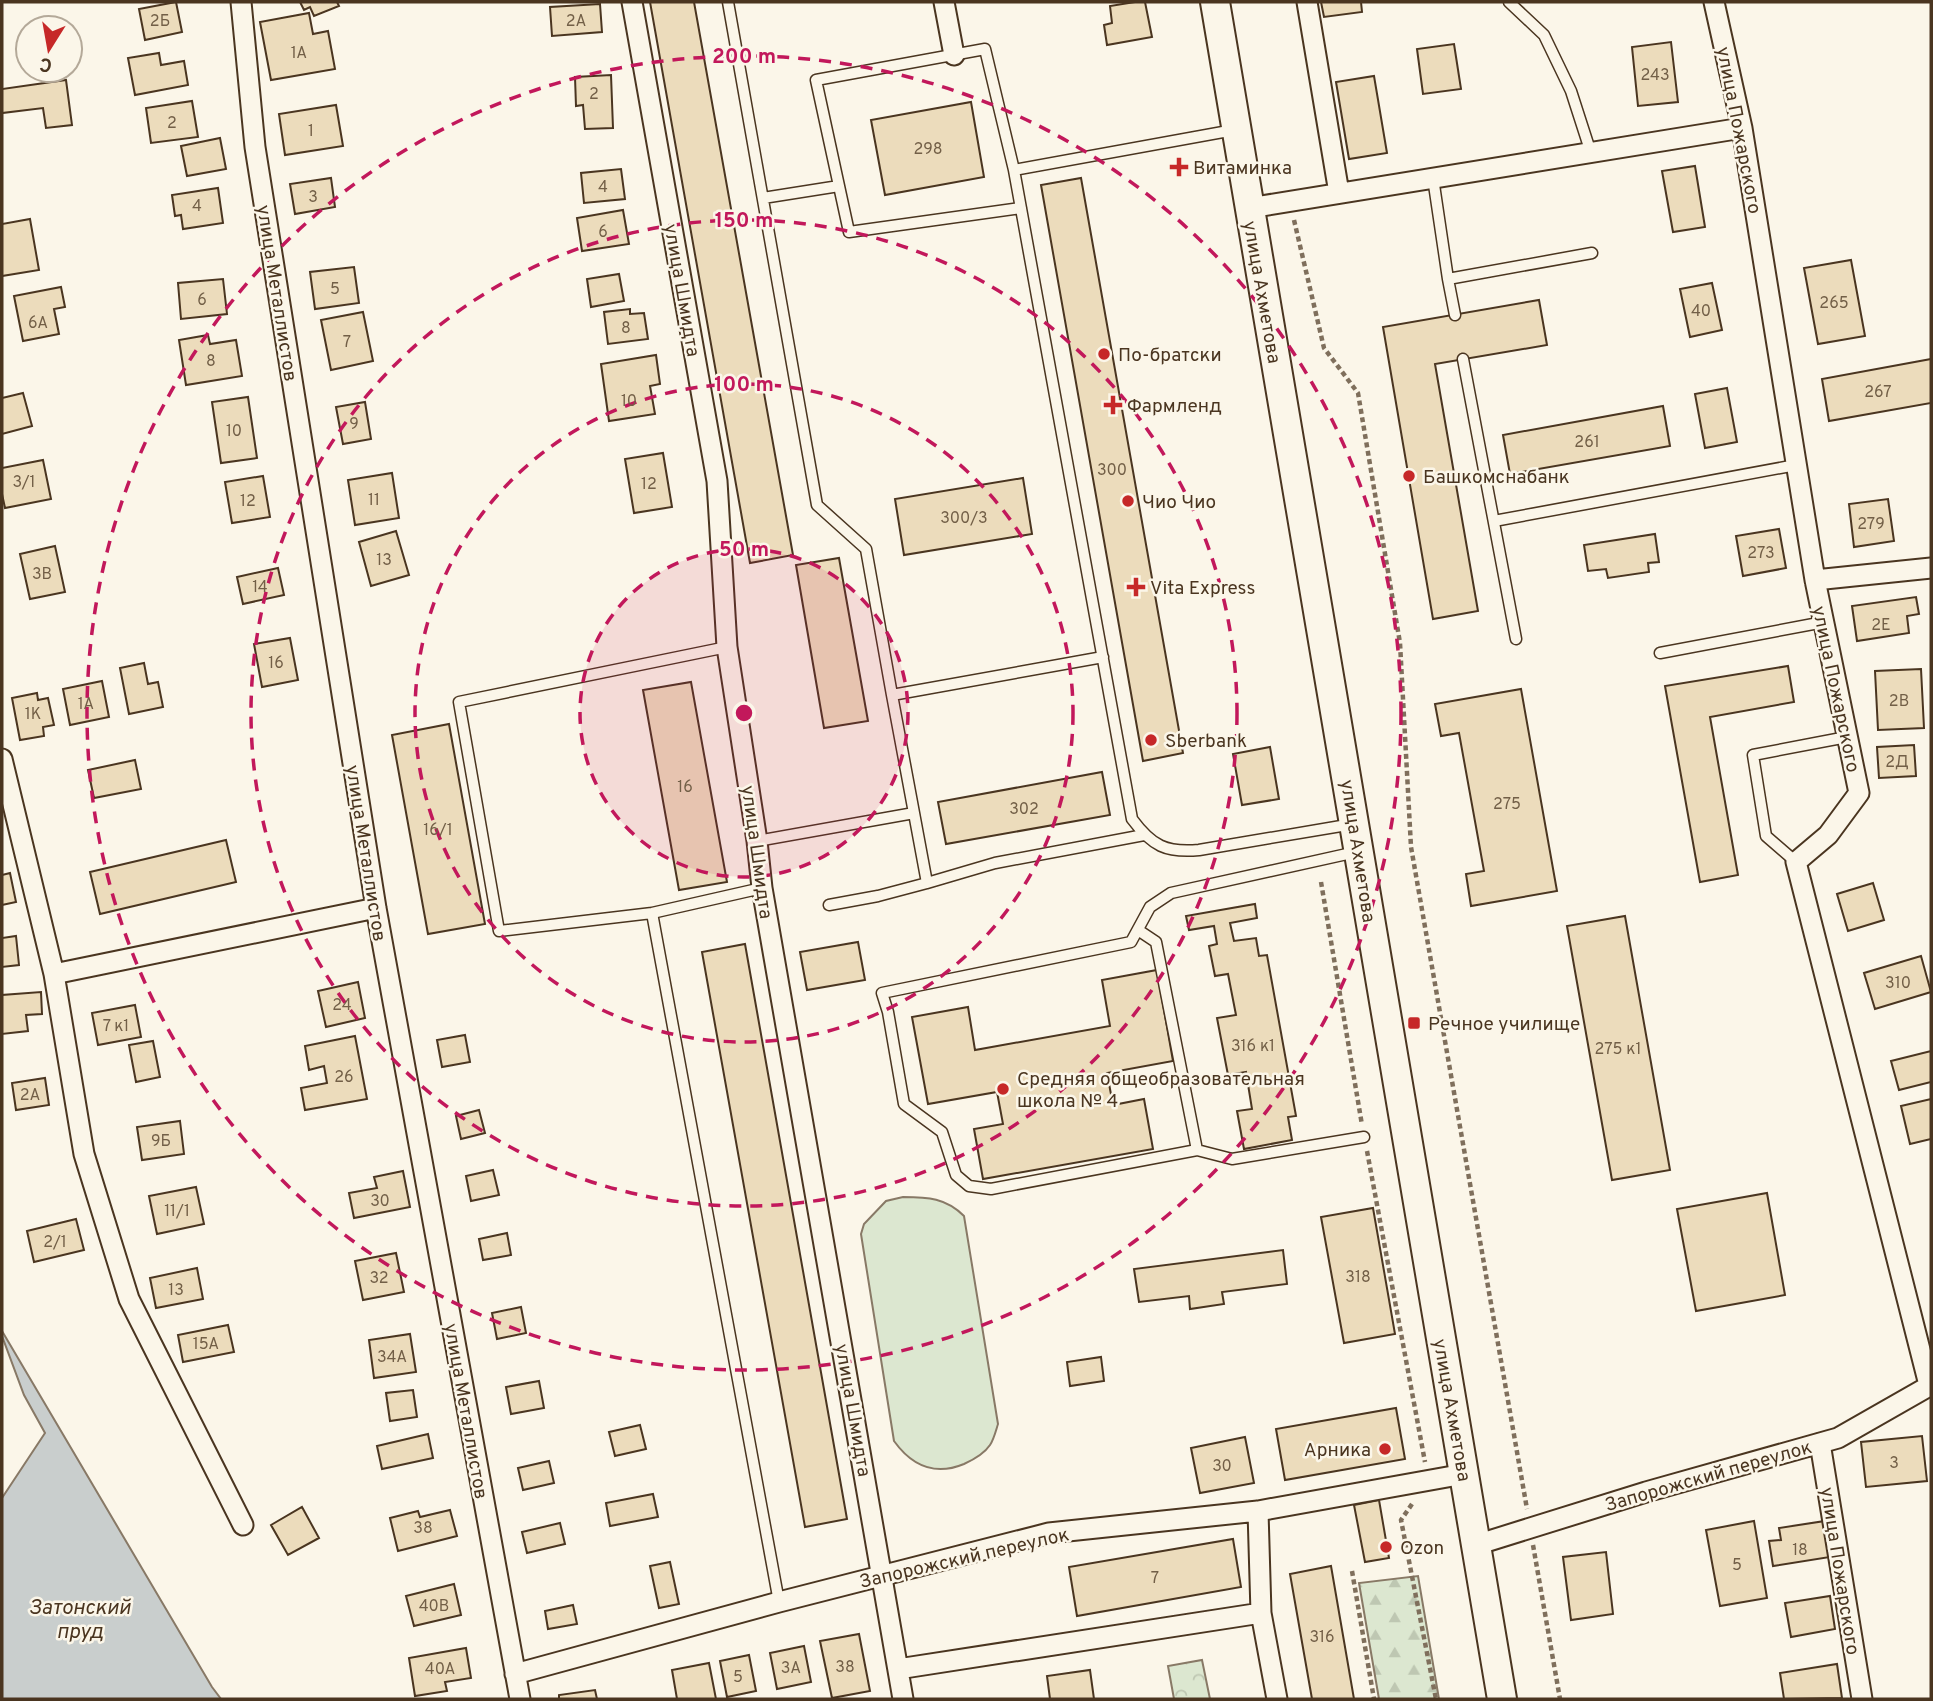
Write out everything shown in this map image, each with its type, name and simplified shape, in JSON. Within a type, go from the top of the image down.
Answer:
[{"type":"main road","name":"улица Ахметова","points":[[1216,2],[1502,1699]]},
{"type":"street","name":"улица Металлистов","points":[[241,2],[255,147],[376,908],[520,1699]]},
{"type":"street","name":"улица Шмидта","points":[[632,2],[717,481],[727,647],[762,888],[903,1699]]},
{"type":"street","points":[[944,2],[954,55]]},
{"type":"street","points":[[1307,2],[1339,193]]},
{"type":"street","name":"улица Пожарского","points":[[1714,2],[1742,128],[1815,579],[1859,793],[1828,835],[1796,862]]},
{"type":"street","points":[[1249,208],[1742,128]]},
{"type":"street","points":[[1815,579],[1931,568]]},
{"type":"street","points":[[2,759],[54,974],[85,1154],[129,1299],[243,1525]]},
{"type":"street","points":[[1796,862],[1930,1385]]},
{"type":"street","points":[[54,974],[376,908]]},
{"type":"street","name":"Запорожский переулок","points":[[1476,1545],[1838,1438],[1930,1385]]},
{"type":"street","name":"улица Пожарского","points":[[1820,1443],[1862,1699]]},
{"type":"street","name":"Запорожский переулок","points":[[515,1674],[779,1602],[1049,1533],[1258,1511],[1464,1474]]},
{"type":"street","points":[[1258,1511],[1261,1613],[1277,1699]]},
{"type":"street","points":[[898,1669],[1261,1613]]},
{"type":"lane","points":[[728,2],[817,505],[866,549],[927,883]]},
{"type":"lane","points":[[1509,2],[1544,35],[1571,91],[1591,153]]},
{"type":"lane","points":[[1021,208],[849,232],[816,80],[985,49],[1014,170],[1021,208],[1103,657],[1132,819],[1152,842],[1181,852],[1355,823]]},
{"type":"lane","points":[[1014,170],[1237,129]]},
{"type":"lane","points":[[1433,178],[1455,315]]},
{"type":"lane","points":[[763,198],[839,186]]},
{"type":"lane","points":[[1448,279],[1592,253]]},
{"type":"lane","points":[[1463,359],[1516,639]]},
{"type":"lane","points":[[1494,521],[1796,464]]},
{"type":"lane","points":[[1660,653],[1824,622]]},
{"type":"lane","points":[[727,647],[459,702],[499,931],[652,913],[762,888]]},
{"type":"lane","points":[[892,695],[1103,657]]},
{"type":"lane","points":[[1796,862],[1766,836],[1753,755],[1847,737]]},
{"type":"lane","points":[[757,841],[914,813]]},
{"type":"lane","points":[[829,905],[878,896],[995,863],[1144,835]]},
{"type":"lane","points":[[1358,851],[1171,893],[1150,907],[1131,942],[882,993],[888,1012],[904,1104],[942,1132],[956,1175],[969,1186],[991,1189],[1197,1150],[1232,1159],[1364,1137]]},
{"type":"lane","points":[[652,913],[779,1602]]},
{"type":"lane","points":[[1138,930],[1156,942],[1197,1150]]},
{"type":"path","points":[[1290,201],[1324,348],[1358,393],[1400,643],[1411,846],[1560,1699]]},
{"type":"path","points":[[1321,882],[1364,1137],[1429,1480],[1401,1520],[1436,1699]]},
{"type":"path","points":[[1352,1571],[1374,1699]]},
{"type":"green space","points":[[903,1197],[936,1200],[950,1205],[964,1216],[998,1424],[991,1443],[979,1456],[964,1464],[943,1469],[934,1469],[916,1462],[894,1441],[861,1234],[864,1224],[886,1201]]},
{"type":"green space","points":[[1418,1576],[1439,1699],[1379,1699],[1359,1583]]},
{"type":"green space","points":[[1202,1660],[1210,1699],[1174,1699],[1168,1666]]},
{"type":"water","name":"Затонский пруд","points":[[2,1331],[221,1699],[2,1699],[2,1498],[45,1433],[24,1395]]},
{"type":"building","points":[[176,2],[182,32],[145,40],[139,9]]},
{"type":"building","points":[[300,2],[337,2],[339,6],[314,16],[310,7],[304,10]]},
{"type":"building","points":[[650,2],[694,2],[793,555],[750,563]]},
{"type":"building","points":[[1145,2],[1152,37],[1107,45],[1104,25],[1112,23],[1110,6]]},
{"type":"building","points":[[1321,2],[1361,2],[1362,12],[1324,17]]},
{"type":"building","points":[[600,4],[602,32],[552,36],[550,7]]},
{"type":"building","points":[[309,13],[313,34],[328,31],[335,69],[271,80],[260,22]]},
{"type":"building","points":[[1671,42],[1678,102],[1638,106],[1632,47]]},
{"type":"building","points":[[1454,44],[1461,89],[1423,94],[1417,49]]},
{"type":"building","points":[[159,53],[161,65],[184,61],[188,85],[135,95],[128,58]]},
{"type":"building","points":[[611,75],[613,128],[585,129],[583,105],[576,106],[575,77]]},
{"type":"building","points":[[1374,76],[1387,153],[1349,159],[1336,82]]},
{"type":"building","points":[[38,84],[67,84],[72,125],[46,128],[43,108],[2,113],[2,89]]},
{"type":"building","points":[[192,101],[198,137],[151,143],[146,108]]},
{"type":"building","points":[[971,102],[984,177],[885,195],[871,120]]},
{"type":"building","points":[[336,105],[343,146],[285,155],[279,114]]},
{"type":"building","points":[[220,138],[226,169],[187,176],[181,146]]},
{"type":"building","points":[[1695,166],[1705,227],[1673,232],[1662,171]]},
{"type":"building","points":[[621,169],[625,199],[584,203],[581,173]]},
{"type":"building","points":[[331,178],[335,207],[295,214],[290,184]]},
{"type":"building","points":[[1081,178],[1183,753],[1143,761],[1041,185]]},
{"type":"building","points":[[218,188],[223,223],[183,229],[181,215],[175,216],[172,195]]},
{"type":"building","points":[[623,210],[629,244],[582,251],[577,218]]},
{"type":"building","points":[[30,219],[39,270],[2,276],[2,224]]},
{"type":"building","points":[[1851,260],[1865,336],[1818,344],[1804,268]]},
{"type":"building","points":[[354,267],[359,303],[315,309],[310,272]]},
{"type":"building","points":[[619,274],[624,301],[591,307],[587,279]]},
{"type":"building","points":[[223,279],[227,314],[181,319],[178,283]]},
{"type":"building","points":[[1712,283],[1722,330],[1690,337],[1680,289]]},
{"type":"building","points":[[61,287],[65,307],[54,309],[59,334],[23,341],[14,296]]},
{"type":"building","points":[[1539,300],[1547,345],[1435,364],[1478,611],[1433,619],[1383,327]]},
{"type":"building","points":[[630,309],[630,314],[644,313],[648,339],[608,344],[604,312]]},
{"type":"building","points":[[363,312],[373,361],[331,370],[321,320]]},
{"type":"building","points":[[208,335],[210,344],[236,340],[242,376],[186,385],[179,340]]},
{"type":"building","points":[[656,355],[660,384],[650,386],[655,414],[609,421],[601,364]]},
{"type":"building","points":[[1931,359],[1931,403],[1829,421],[1822,379]]},
{"type":"building","points":[[1727,388],[1737,442],[1705,448],[1695,394]]},
{"type":"building","points":[[23,393],[32,426],[2,434],[2,398]]},
{"type":"building","points":[[248,397],[257,458],[221,463],[212,402]]},
{"type":"building","points":[[365,402],[371,439],[343,444],[336,407]]},
{"type":"building","points":[[1663,406],[1670,446],[1510,474],[1503,435]]},
{"type":"building","points":[[663,453],[672,507],[634,513],[625,459]]},
{"type":"building","points":[[43,460],[51,499],[5,508],[2,468]]},
{"type":"building","points":[[392,473],[399,518],[355,525],[348,480]]},
{"type":"building","points":[[263,476],[270,517],[232,523],[225,482]]},
{"type":"building","points":[[1023,478],[1032,534],[904,555],[895,499]]},
{"type":"building","points":[[1888,499],[1894,541],[1854,547],[1849,504]]},
{"type":"building","points":[[1779,529],[1786,568],[1743,576],[1736,536]]},
{"type":"building","points":[[396,531],[409,575],[371,586],[359,542]]},
{"type":"building","points":[[1655,534],[1659,562],[1648,563],[1649,572],[1608,578],[1606,569],[1588,571],[1584,545]]},
{"type":"building","points":[[55,546],[65,592],[30,599],[20,554]]},
{"type":"building","points":[[839,558],[868,721],[824,728],[796,565]]},
{"type":"building","points":[[278,568],[284,595],[243,604],[237,577]]},
{"type":"building","points":[[1916,597],[1919,614],[1907,616],[1909,633],[1857,641],[1852,606]]},
{"type":"building","points":[[290,638],[298,680],[262,687],[254,644]]},
{"type":"building","points":[[144,663],[148,684],[158,682],[163,707],[129,714],[120,668]]},
{"type":"building","points":[[1788,666],[1794,702],[1710,717],[1738,875],[1700,882],[1665,686]]},
{"type":"building","points":[[1921,669],[1924,728],[1878,730],[1875,671]]},
{"type":"building","points":[[102,681],[109,717],[70,725],[63,689]]},
{"type":"building","points":[[691,682],[727,882],[679,890],[643,690]]},
{"type":"building","points":[[1521,689],[1557,891],[1471,906],[1466,874],[1484,871],[1459,733],[1441,736],[1435,704]]},
{"type":"building","points":[[37,693],[38,700],[48,698],[54,725],[43,727],[44,736],[20,740],[12,698]]},
{"type":"building","points":[[449,724],[485,924],[428,934],[392,735]]},
{"type":"building","points":[[1914,745],[1916,776],[1879,778],[1877,747]]},
{"type":"building","points":[[1270,747],[1279,799],[1242,805],[1233,754]]},
{"type":"building","points":[[135,760],[141,789],[94,798],[88,770]]},
{"type":"building","points":[[1102,772],[1110,815],[946,844],[938,802]]},
{"type":"building","points":[[226,840],[236,882],[100,914],[90,872]]},
{"type":"building","points":[[10,873],[16,902],[2,905],[2,875]]},
{"type":"building","points":[[1873,883],[1884,920],[1848,931],[1837,894]]},
{"type":"building","points":[[1255,904],[1257,918],[1230,923],[1234,941],[1256,938],[1259,956],[1267,955],[1296,1116],[1288,1117],[1292,1140],[1244,1149],[1237,1111],[1252,1109],[1246,1072],[1228,1075],[1217,1018],[1236,1015],[1228,974],[1215,976],[1209,946],[1217,944],[1214,926],[1189,930],[1186,916]]},
{"type":"building","points":[[1625,916],[1670,1170],[1612,1180],[1567,926]]},
{"type":"building","points":[[16,936],[19,965],[2,967],[2,938]]},
{"type":"building","points":[[858,942],[865,980],[807,990],[800,952]]},
{"type":"building","points":[[745,944],[847,1519],[805,1527],[702,952]]},
{"type":"building","points":[[1921,956],[1931,992],[1875,1009],[1864,973]]},
{"type":"building","points":[[1157,970],[1173,1061],[1107,1073],[1113,1105],[1144,1099],[1153,1149],[983,1179],[974,1129],[1003,1124],[997,1092],[928,1104],[912,1017],[968,1007],[975,1050],[1110,1026],[1102,980]]},
{"type":"building","points":[[358,982],[365,1018],[326,1027],[318,991]]},
{"type":"building","points":[[41,992],[42,1014],[26,1015],[28,1031],[2,1034],[2,995]]},
{"type":"building","points":[[135,1005],[141,1037],[98,1045],[92,1013]]},
{"type":"building","points":[[465,1035],[470,1062],[442,1067],[437,1040]]},
{"type":"building","points":[[355,1036],[367,1099],[305,1110],[301,1088],[327,1083],[324,1066],[309,1070],[305,1046]]},
{"type":"building","points":[[153,1041],[160,1077],[136,1082],[129,1045]]},
{"type":"building","points":[[1931,1051],[1931,1082],[1899,1090],[1891,1061]]},
{"type":"building","points":[[45,1078],[49,1105],[16,1110],[12,1083]]},
{"type":"building","points":[[1931,1099],[1931,1139],[1910,1144],[1901,1106]]},
{"type":"building","points":[[479,1110],[485,1133],[461,1139],[456,1116]]},
{"type":"building","points":[[180,1121],[184,1154],[142,1160],[137,1127]]},
{"type":"building","points":[[493,1170],[499,1195],[471,1201],[466,1176]]},
{"type":"building","points":[[403,1171],[410,1207],[354,1218],[349,1193],[377,1188],[374,1177]]},
{"type":"building","points":[[196,1187],[204,1224],[157,1234],[149,1196]]},
{"type":"building","points":[[1767,1193],[1785,1295],[1696,1311],[1677,1209]]},
{"type":"building","points":[[1373,1208],[1395,1334],[1344,1343],[1321,1217]]},
{"type":"building","points":[[76,1219],[84,1250],[34,1262],[27,1231]]},
{"type":"building","points":[[507,1233],[511,1255],[483,1260],[479,1239]]},
{"type":"building","points":[[1283,1250],[1287,1284],[1222,1292],[1224,1304],[1190,1309],[1189,1296],[1139,1302],[1134,1269]]},
{"type":"building","points":[[396,1253],[404,1292],[363,1300],[355,1261]]},
{"type":"building","points":[[197,1268],[203,1299],[156,1308],[150,1278]]},
{"type":"building","points":[[521,1307],[526,1333],[497,1339],[492,1313]]},
{"type":"building","points":[[228,1325],[234,1352],[183,1362],[178,1335]]},
{"type":"building","points":[[410,1334],[416,1372],[374,1378],[369,1340]]},
{"type":"building","points":[[1101,1357],[1104,1381],[1070,1386],[1067,1362]]},
{"type":"building","points":[[539,1381],[544,1408],[511,1414],[506,1387]]},
{"type":"building","points":[[413,1390],[417,1417],[390,1421],[386,1393]]},
{"type":"building","points":[[1396,1408],[1405,1459],[1285,1480],[1276,1429]]},
{"type":"building","points":[[640,1425],[646,1449],[615,1456],[609,1432]]},
{"type":"building","points":[[428,1434],[433,1458],[382,1469],[377,1446]]},
{"type":"building","points":[[1922,1436],[1927,1481],[1866,1487],[1861,1442]]},
{"type":"building","points":[[1245,1437],[1254,1483],[1200,1493],[1191,1448]]},
{"type":"building","points":[[549,1461],[554,1483],[523,1490],[518,1468]]},
{"type":"building","points":[[653,1494],[658,1517],[610,1526],[606,1503]]},
{"type":"building","points":[[1379,1500],[1389,1558],[1365,1562],[1354,1505]]},
{"type":"building","points":[[302,1507],[319,1538],[288,1555],[271,1525]]},
{"type":"building","points":[[450,1510],[457,1536],[398,1551],[390,1518],[418,1511],[420,1517]]},
{"type":"building","points":[[1754,1521],[1767,1598],[1720,1606],[1706,1530]]},
{"type":"building","points":[[1825,1521],[1830,1557],[1773,1566],[1769,1541],[1781,1540],[1779,1528]]},
{"type":"building","points":[[560,1523],[565,1544],[527,1553],[522,1532]]},
{"type":"building","points":[[1233,1539],[1241,1587],[1077,1616],[1069,1567]]},
{"type":"building","points":[[1606,1552],[1613,1614],[1571,1620],[1563,1557]]},
{"type":"building","points":[[670,1562],[679,1604],[659,1608],[650,1566]]},
{"type":"building","points":[[1331,1566],[1354,1699],[1312,1699],[1290,1574]]},
{"type":"building","points":[[454,1584],[461,1615],[414,1626],[406,1596]]},
{"type":"building","points":[[1830,1596],[1835,1629],[1791,1637],[1785,1603]]},
{"type":"building","points":[[573,1605],[577,1624],[548,1629],[545,1611]]},
{"type":"building","points":[[859,1634],[870,1691],[832,1698],[820,1641]]},
{"type":"building","points":[[804,1646],[811,1682],[777,1689],[770,1653]]},
{"type":"building","points":[[466,1648],[471,1678],[445,1682],[447,1691],[415,1696],[409,1658]]},
{"type":"building","points":[[749,1655],[756,1691],[727,1697],[720,1661]]},
{"type":"building","points":[[709,1663],[716,1699],[677,1699],[672,1670]]},
{"type":"building","points":[[1837,1664],[1842,1698],[1784,1699],[1780,1673]]},
{"type":"building","points":[[1090,1670],[1094,1699],[1050,1699],[1047,1676]]},
{"type":"building","points":[[595,1690],[597,1699],[559,1699],[559,1695]]},
{"type":"place","name":"Витаминка","points":[[1179,167]]},
{"type":"place","name":"По-братски","points":[[1104,354]]},
{"type":"place","name":"Фармленд","points":[[1113,405]]},
{"type":"place","name":"Башкомснабанк","points":[[1409,476]]},
{"type":"place","name":"Чио Чио","points":[[1128,501]]},
{"type":"place","name":"Vita Express","points":[[1136,587]]},
{"type":"place","name":"Sberbank","points":[[1151,740]]},
{"type":"place","name":"Речное училище","points":[[1414,1023]]},
{"type":"place","name":"Средняя общеобразовательная школа № 4","points":[[1003,1089]]},
{"type":"place","name":"Арника","points":[[1385,1449]]},
{"type":"place","name":"Ozon","points":[[1386,1547]]}]
